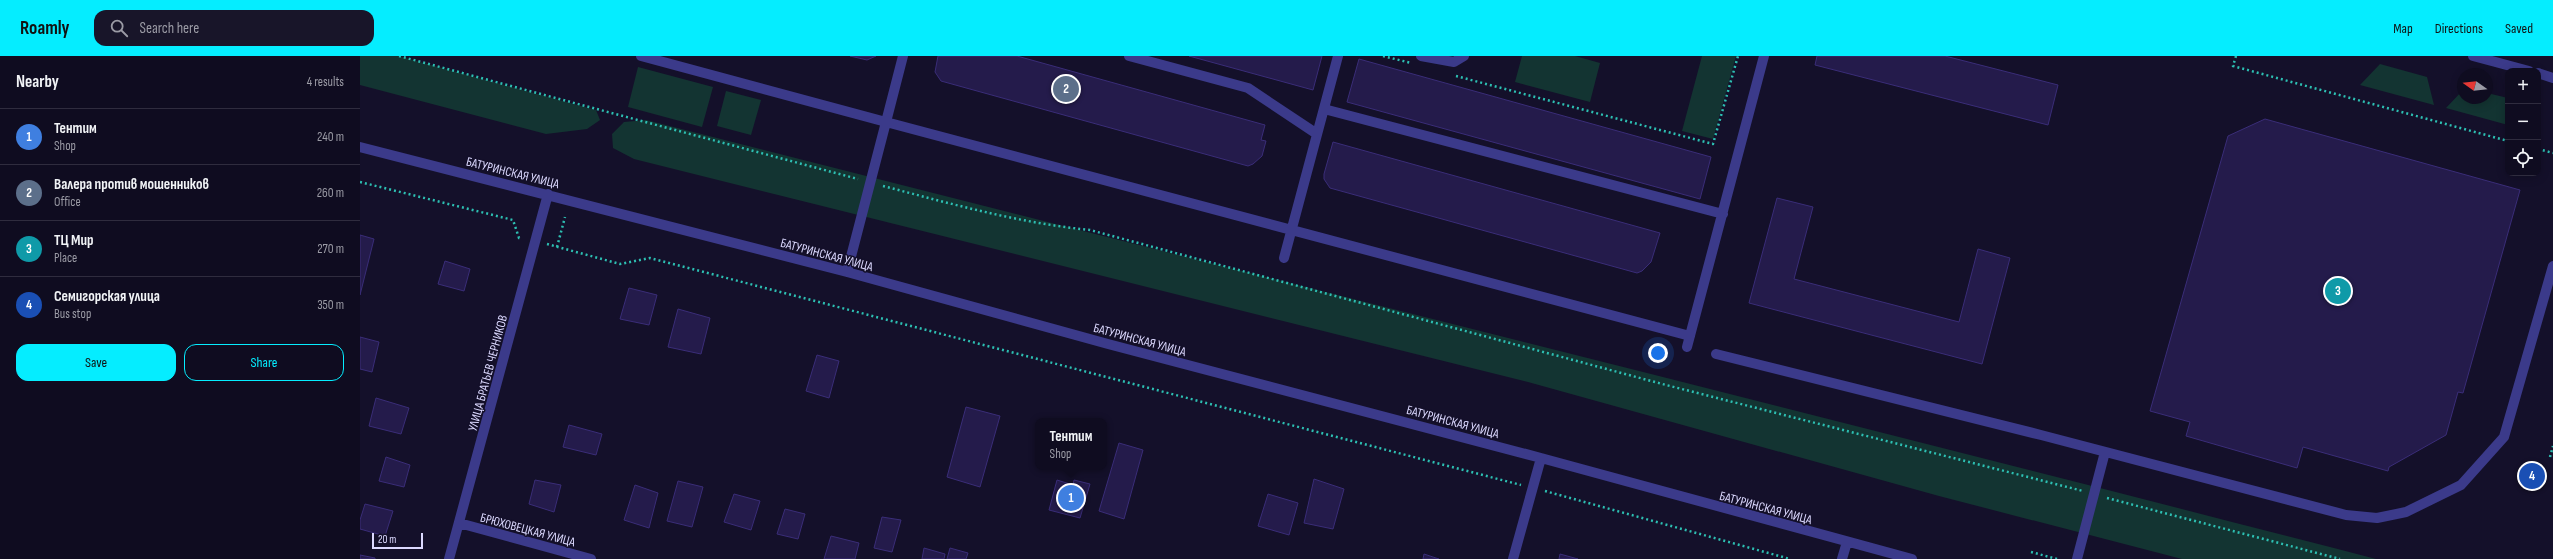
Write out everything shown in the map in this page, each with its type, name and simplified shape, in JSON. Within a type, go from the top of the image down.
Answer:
[{"type":"street","points":[[641,56],[1690,336]]},
{"type":"street","points":[[847,272],[903,56]]},
{"type":"street","points":[[1129,56],[1248,88],[1317,134]]},
{"type":"street","points":[[1284,258],[1338,56]]},
{"type":"street","points":[[1421,56],[1454,62],[1464,56]]},
{"type":"street","points":[[1687,347],[1764,56]]},
{"type":"street","points":[[2473,56],[2518,68]]},
{"type":"street","points":[[2541,75],[2553,78]]},
{"type":"street","points":[[1324,109],[1723,214]]},
{"type":"street","name":"БАТУРИНСКАЯ УЛИЦА","points":[[360,147],[548,194],[847,272],[1108,344],[1541,458],[1912,559]]},
{"type":"street","name":"УЛИЦА БРАТЬЕВ ЧЕРНИКОВ","points":[[449,559],[548,194]]},
{"type":"street","points":[[1716,354],[2105,452],[2346,515],[2377,518],[2406,512],[2461,485],[2504,437],[2553,266]]},
{"type":"street","points":[[2077,559],[2105,452]]},
{"type":"street","points":[[1513,559],[1541,458]]},
{"type":"street","name":"БРЮХОВЕЦКАЯ УЛИЦА","points":[[459,523],[591,559]]},
{"type":"street","points":[[1842,559],[1847,542]]},
{"type":"path","points":[[399,56],[1006,218],[1043,225],[1090,230],[1666,385],[2094,494],[2340,559]]},
{"type":"path","points":[[1383,56],[1414,64]]},
{"type":"path","points":[[1452,74],[1713,144],[1738,56]]},
{"type":"path","points":[[2236,56],[2233,66],[2505,140]]},
{"type":"path","points":[[2541,150],[2553,153]]},
{"type":"path","points":[[360,182],[513,220],[519,238],[620,264],[650,258],[1533,488],[1790,559]]},
{"type":"path","points":[[557,247],[565,217]]},
{"type":"path","points":[[2550,457],[2553,446]]},
{"type":"path","points":[[2031,552],[2057,559]]},
{"type":"green space","points":[[360,56],[398,56],[596,110],[600,120],[587,129],[546,134],[360,85]]},
{"type":"green space","points":[[1522,56],[1575,56],[1600,63],[1590,102],[1515,82]]},
{"type":"green space","points":[[1702,56],[1736,56],[1713,139],[1682,131]]},
{"type":"green space","points":[[2380,64],[2427,77],[2434,105],[2360,85]]},
{"type":"green space","points":[[638,67],[713,87],[702,127],[628,107]]},
{"type":"green space","points":[[726,91],[761,100],[751,135],[717,126]]},
{"type":"green space","points":[[2493,94],[2505,97],[2505,124],[2446,108],[2457,96],[2457,104],[2493,104]]},
{"type":"green space","points":[[646,120],[1944,448],[2376,559],[2182,559],[1939,496],[1528,382],[634,159],[613,148],[612,134],[624,122]]},
{"type":"building","points":[[850,56],[876,56],[867,60]]},
{"type":"building","points":[[938,56],[1017,56],[1265,125],[1261,140],[1266,141],[1262,156],[1253,164],[1248,166],[941,81],[935,72]]},
{"type":"building","points":[[1189,56],[1322,56],[1313,90]]},
{"type":"building","points":[[1817,56],[1945,56],[2058,85],[2048,125],[1815,65]]},
{"type":"building","points":[[1359,59],[1711,157],[1700,199],[1347,102]]},
{"type":"building","points":[[2265,119],[2520,190],[2463,393],[2458,392],[2446,435],[2389,467],[2388,471],[2303,447],[2297,468],[2186,436],[2190,422],[2150,411],[2228,136]]},
{"type":"building","points":[[1333,142],[1660,233],[1651,262],[1642,271],[1637,273],[1330,188],[1324,179],[1324,174]]},
{"type":"building","points":[[1777,198],[1813,207],[1794,279],[1959,322],[1978,249],[2010,258],[1982,364],[1749,303]]},
{"type":"building","points":[[360,235],[374,239],[360,295]]},
{"type":"building","points":[[445,261],[470,269],[464,291],[438,284]]},
{"type":"building","points":[[629,288],[657,295],[649,325],[620,319]]},
{"type":"building","points":[[678,309],[710,318],[701,354],[668,347]]},
{"type":"building","points":[[360,337],[379,342],[372,372],[360,369]]},
{"type":"building","points":[[817,355],[839,361],[829,398],[806,391]]},
{"type":"building","points":[[376,398],[409,408],[401,434],[369,426]]},
{"type":"building","points":[[966,407],[1000,416],[980,487],[947,477]]},
{"type":"building","points":[[569,425],[602,434],[596,455],[563,447]]},
{"type":"building","points":[[1119,443],[1143,450],[1124,519],[1099,511]]},
{"type":"building","points":[[386,457],[410,465],[404,487],[379,481]]},
{"type":"building","points":[[1314,479],[1344,489],[1333,529],[1304,523]]},
{"type":"building","points":[[535,480],[561,485],[554,512],[529,504]]},
{"type":"building","points":[[1057,480],[1073,485],[1074,480],[1090,484],[1080,518],[1049,510]]},
{"type":"building","points":[[678,481],[703,487],[692,527],[667,521]]},
{"type":"building","points":[[635,485],[658,493],[649,528],[624,520]]},
{"type":"building","points":[[734,494],[760,501],[751,530],[724,522]]},
{"type":"building","points":[[1268,494],[1298,503],[1289,535],[1258,526]]},
{"type":"building","points":[[365,504],[393,511],[385,536],[360,529],[360,520]]},
{"type":"building","points":[[785,509],[805,514],[798,539],[777,534]]},
{"type":"building","points":[[882,517],[901,520],[892,552],[874,548]]},
{"type":"building","points":[[831,536],[859,543],[855,559],[824,559]]},
{"type":"building","points":[[924,548],[945,554],[944,559],[922,559]]},
{"type":"building","points":[[950,548],[968,553],[966,559],[947,559]]},
{"type":"building","points":[[1424,554],[1439,559],[1423,559]]},
{"type":"building","points":[[1560,554],[1578,559],[1559,559]]},
{"type":"building","points":[[360,555],[375,558],[375,559],[360,559]]},
{"type":"place","name":"Валера против мошенников","points":[[1066,89]]},
{"type":"place","name":"ТЦ Мир","points":[[2338,291]]},
{"type":"place","name":"Семигорская улица","points":[[2532,476]]},
{"type":"place","name":"Тентим","points":[[1071,498]]}]
